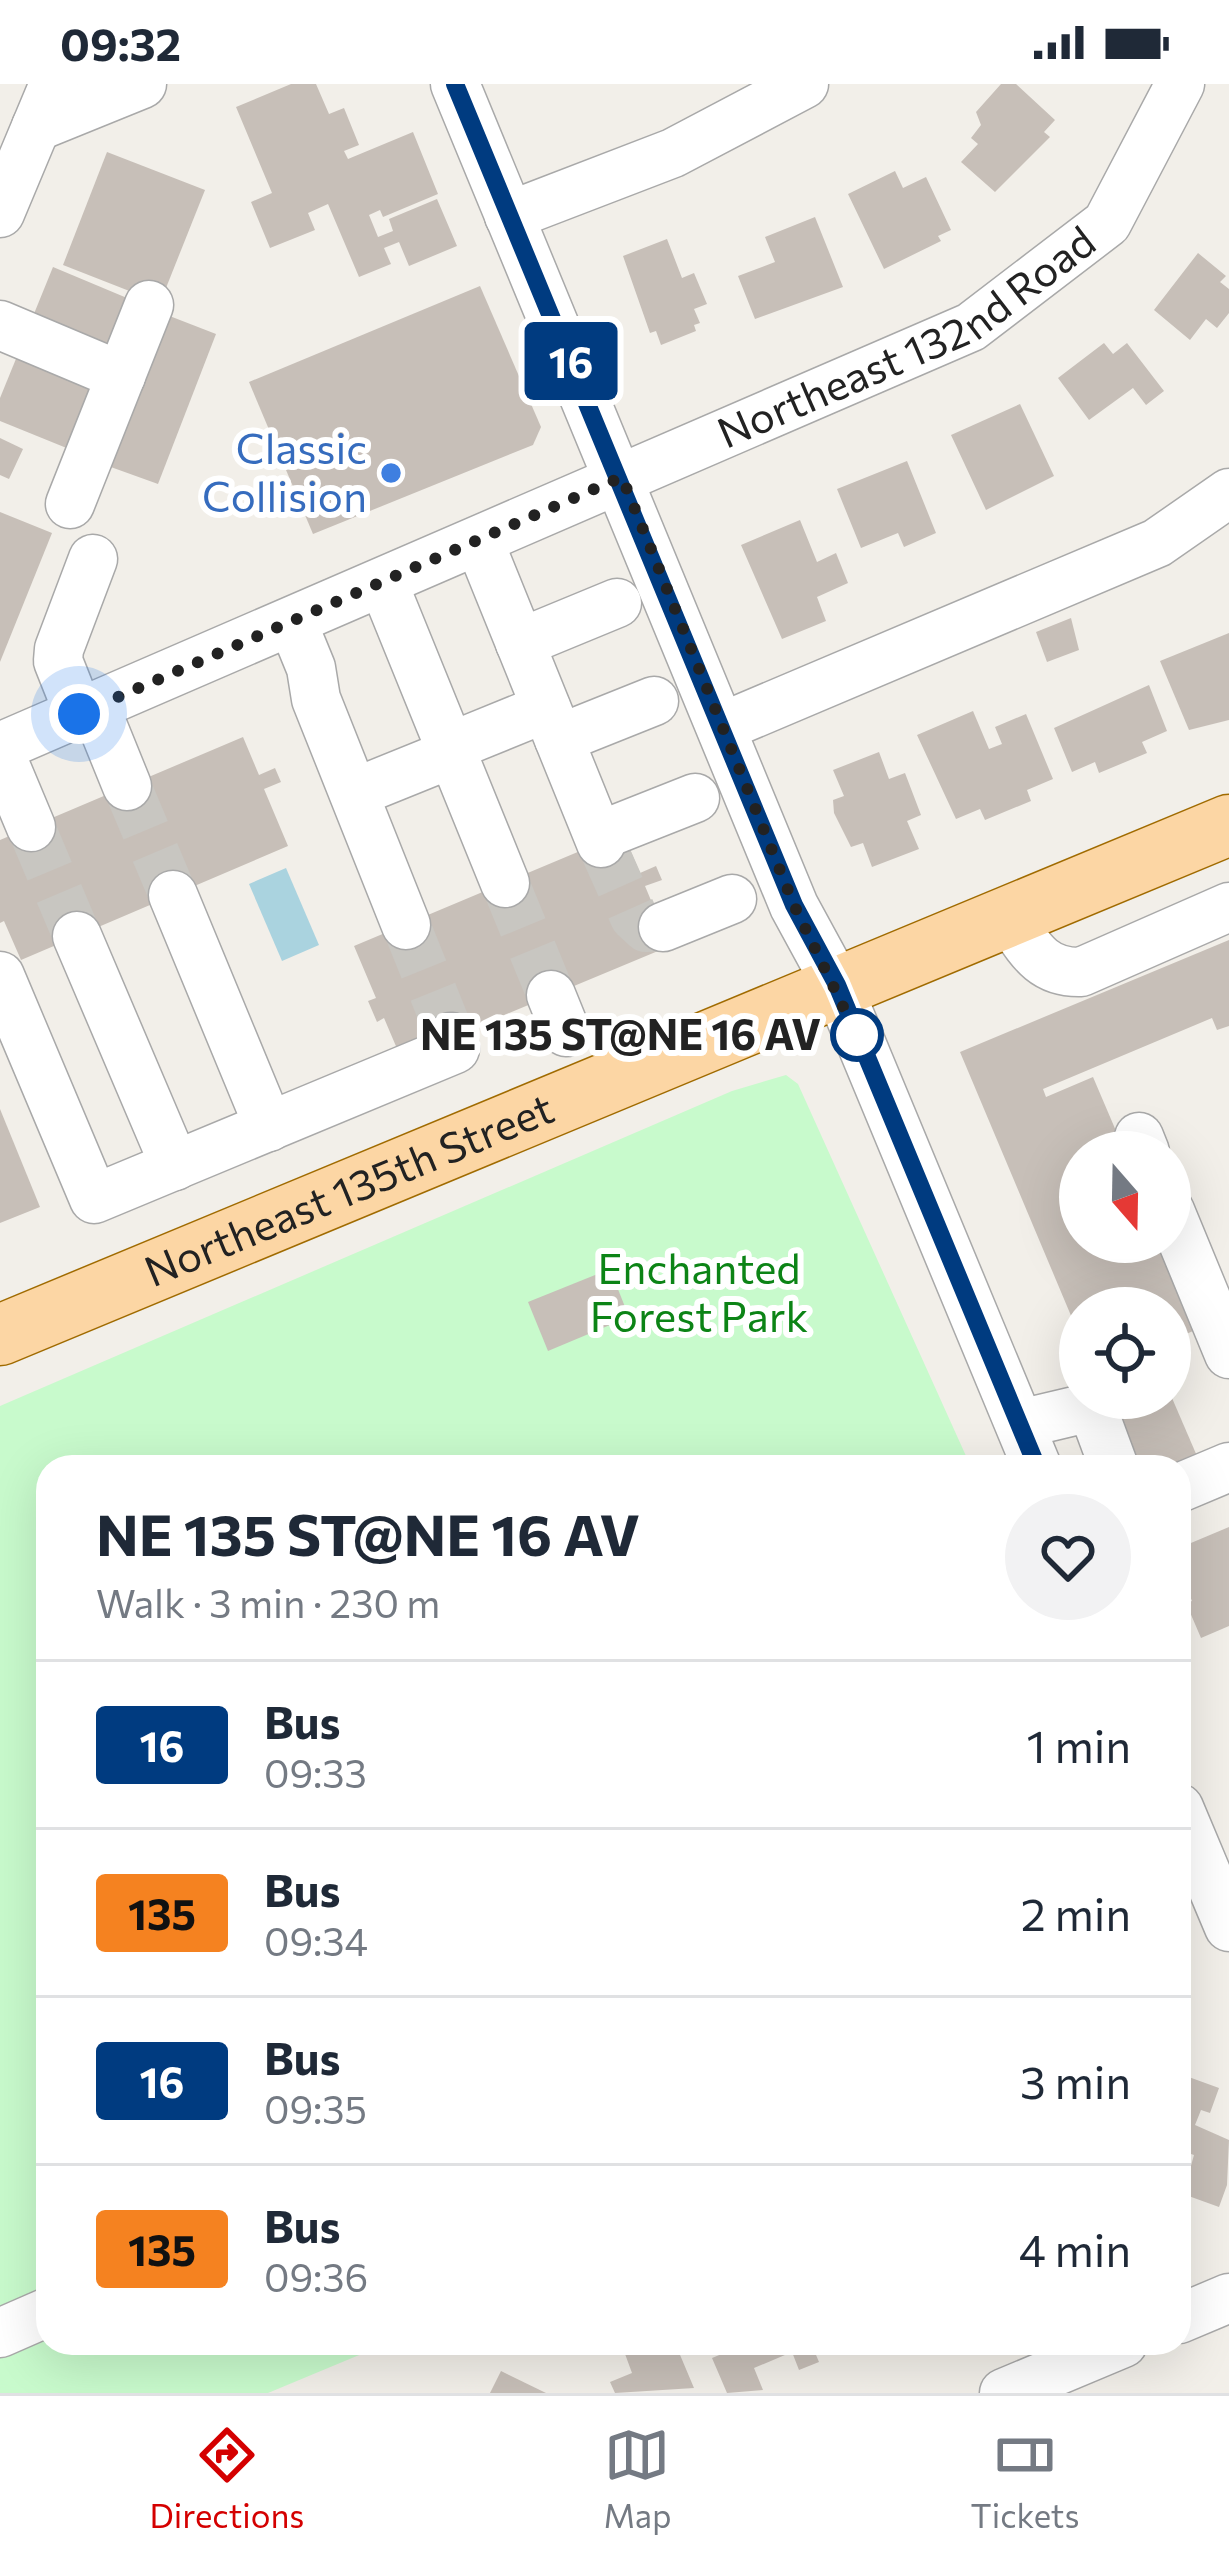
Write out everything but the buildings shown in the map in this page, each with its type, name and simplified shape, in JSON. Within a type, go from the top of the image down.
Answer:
[{"type":"main road","name":"Northeast 135th Street","points":[[0,1335],[1229,825]]},
{"type":"street","points":[[0,213],[29,123],[142,84]]},
{"type":"street","points":[[455,84],[622,477],[794,905],[837,985],[1028,1446],[1083,1409],[1096,1421],[1109,1455]]},
{"type":"street","points":[[509,216],[673,153],[749,118],[804,84]]},
{"type":"street","name":"Northeast 132nd Road","points":[[0,750],[971,327],[1106,223],[1180,84]]},
{"type":"street","points":[[70,504],[149,305]]},
{"type":"street","points":[[0,325],[121,376]]},
{"type":"street","points":[[722,727],[1157,543],[1229,494]]},
{"type":"street","points":[[480,544],[600,840],[694,799]]},
{"type":"street","points":[[93,559],[58,661],[127,786]]},
{"type":"street","points":[[384,585],[505,883]]},
{"type":"street","points":[[520,643],[617,603]]},
{"type":"street","points":[[293,624],[406,925]]},
{"type":"street","points":[[354,793],[452,750],[654,700]]},
{"type":"street","points":[[0,750],[31,827]]},
{"type":"street","points":[[173,896],[269,1127]]},
{"type":"street","points":[[663,927],[732,899]]},
{"type":"street","points":[[1007,915],[1039,962],[1056,973],[1081,972],[1229,907]]},
{"type":"street","points":[[77,936],[175,1166]]},
{"type":"street","points":[[0,976],[94,1199],[455,1049],[451,1037]]},
{"type":"street","points":[[1191,1261],[1228,1350]]},
{"type":"street","points":[[1191,1483],[1229,1466]]},
{"type":"street","points":[[1191,1837],[1229,1927]]},
{"type":"street","points":[[1191,2314],[1229,2298]]},
{"type":"street","points":[[0,2332],[36,2317]]},
{"type":"street","points":[[1004,2393],[1094,2355]]},
{"type":"green space","name":"Enchanted Forest Park","points":[[786,1075],[798,1084],[966,1455],[36,1455],[36,2355],[359,2355],[268,2393],[0,2393],[0,1406],[732,1091]]},
{"type":"water","points":[[286,868],[319,945],[282,961],[249,884]]},
{"type":"tunnel","points":[[127,786],[173,895]]},
{"type":"tunnel","points":[[31,827],[77,936]]},
{"type":"tunnel","points":[[601,843],[634,917],[646,928],[663,927]]},
{"type":"tunnel","points":[[505,883],[551,995]]},
{"type":"tunnel","points":[[406,925],[451,1037]]},
{"type":"bus line","name":"16","points":[[455,84],[622,477],[794,905],[837,985],[1032,1455]]},
{"type":"place","name":"Classic Collision","points":[[391,473]]},
{"type":"place","name":"NE 135 ST@NE 16 AV","points":[[857,1035]]},
{"type":"route","points":[[79,714],[480,544],[622,477],[794,905],[837,985],[862,1046],[857,1035]]}]
